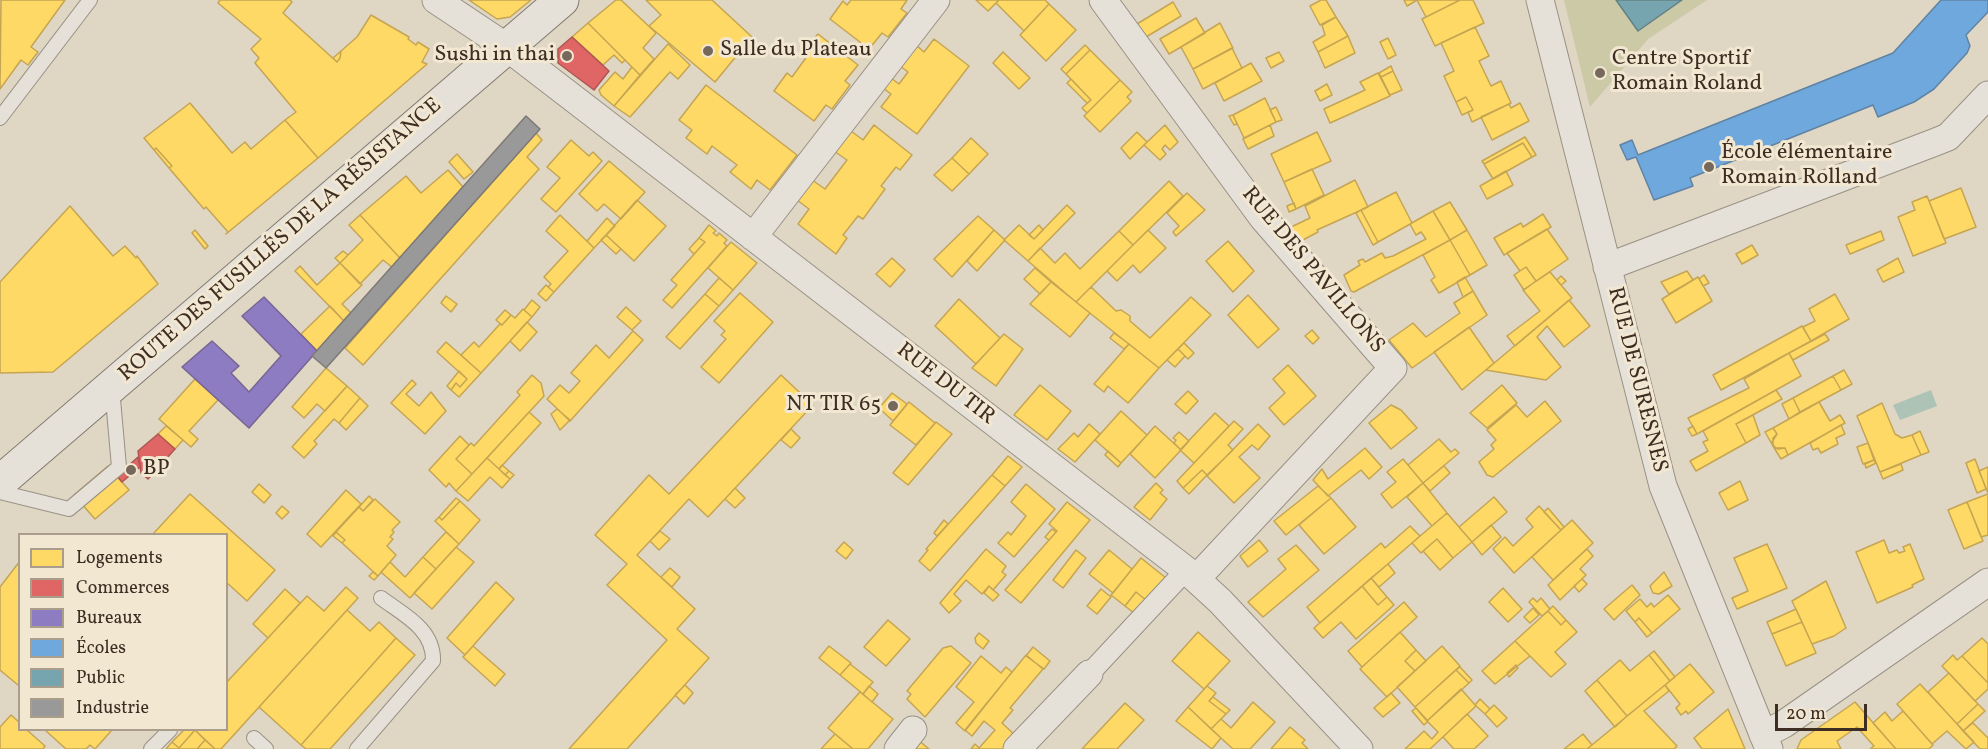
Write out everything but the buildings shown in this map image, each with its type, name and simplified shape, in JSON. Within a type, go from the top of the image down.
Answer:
[{"type":"main road","name":"ROUTE DES FUSILLÉS DE LA RÉSISTANCE","points":[[0,482],[562,0]]},
{"type":"street","name":"RUE DU TIR","points":[[436,0],[508,48],[1191,574],[1359,749]]},
{"type":"street","points":[[753,237],[936,0]]},
{"type":"street","name":"RUE DES PAVILLONS","points":[[1103,0],[1263,218],[1393,368],[1191,574]]},
{"type":"street","name":"RUE DE SURESNES","points":[[1540,0],[1663,486],[1766,742]]},
{"type":"street","points":[[1607,267],[1941,140],[1958,127],[1988,95]]},
{"type":"street","points":[[1017,749],[1089,674],[1191,574]]},
{"type":"street","points":[[1766,742],[1798,714],[1988,582]]},
{"type":"lane","points":[[0,118],[90,0]]},
{"type":"lane","points":[[0,492],[69,510],[119,467],[112,386]]},
{"type":"lane","points":[[357,749],[433,661],[434,649],[423,629],[381,598]]},
{"type":"lane","points":[[151,749],[168,731]]},
{"type":"lane","points":[[254,738],[266,749]]},
{"type":"shaded area","name":"Centre Sportif Romain Roland","points":[[1564,0],[1707,0],[1648,39],[1590,107]]},
{"type":"shaded area","points":[[1931,390],[1937,406],[1900,420],[1893,405]]},
{"type":"place","name":"Salle du Plateau","points":[[708,51]]},
{"type":"place","name":"Sushi in thai","points":[[567,56]]},
{"type":"place","name":"Centre Sportif Romain Roland","points":[[1600,73]]},
{"type":"place","name":"École élémentaire Romain Rolland","points":[[1709,167]]},
{"type":"place","name":"NT TIR 65","points":[[893,406]]},
{"type":"place","name":"BP","points":[[131,470]]}]
